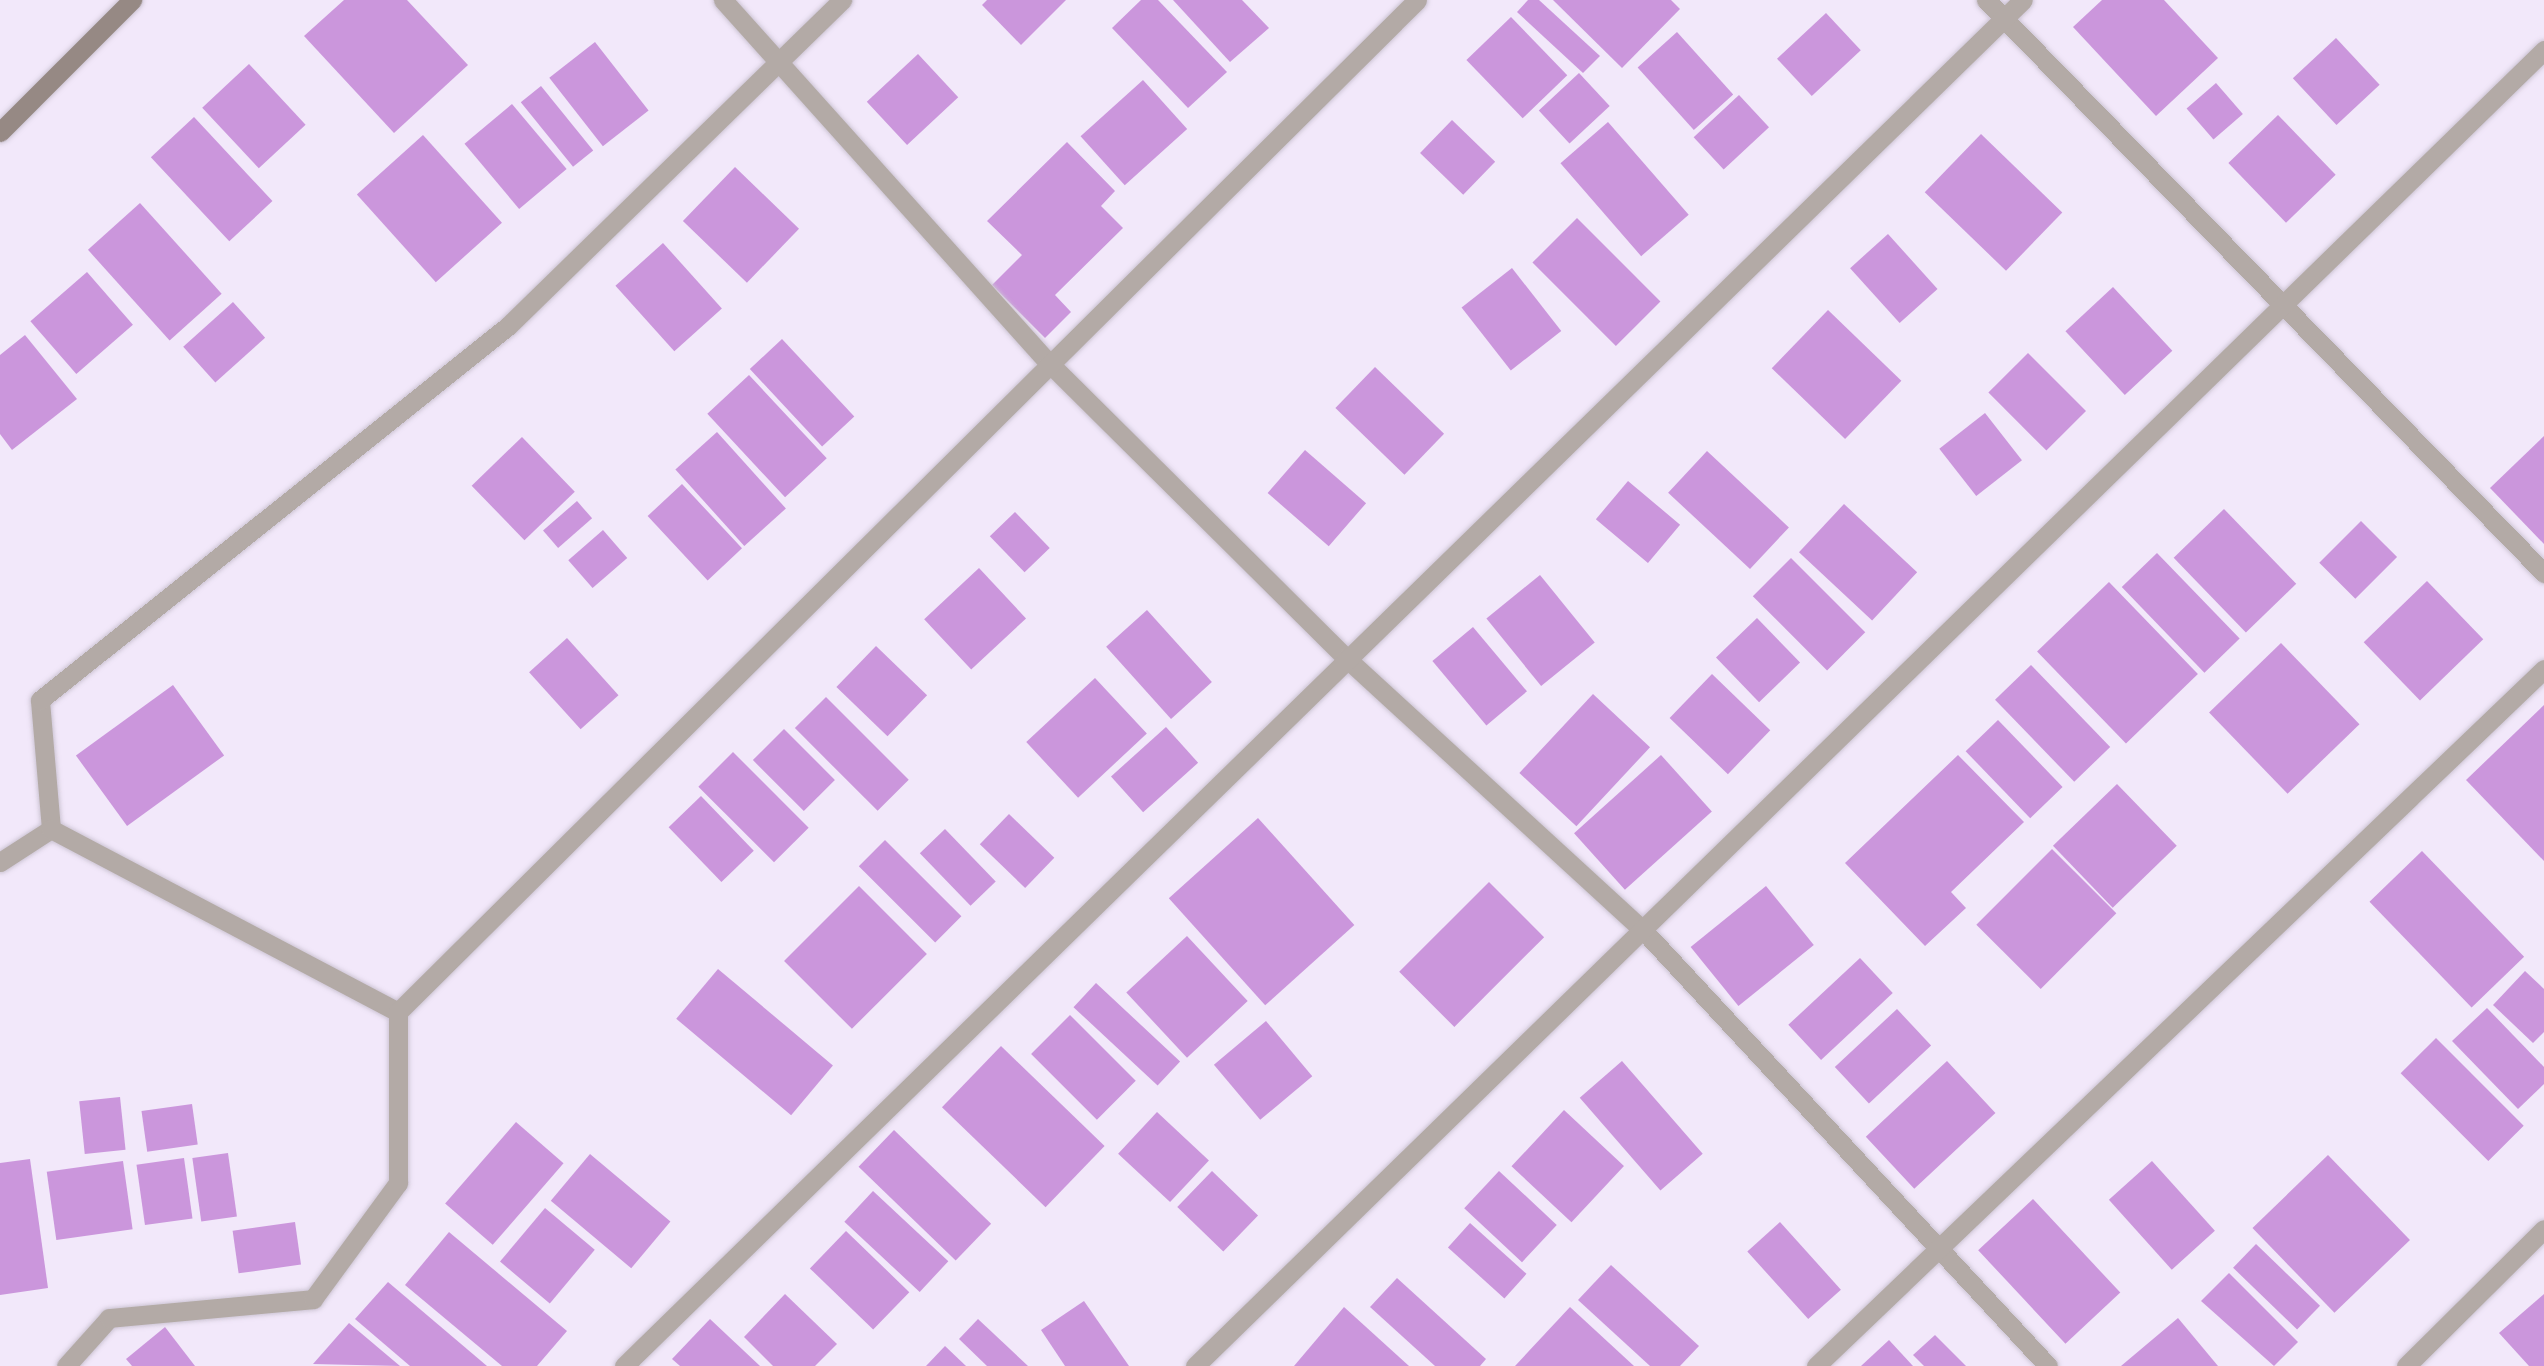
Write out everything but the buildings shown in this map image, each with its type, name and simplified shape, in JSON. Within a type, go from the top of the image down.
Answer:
[{"type":"main road","points":[[0,132],[132,0]]},
{"type":"street","points":[[723,0],[781,58],[1050,364],[1346,658],[1643,930],[1936,1251],[2048,1366]]},
{"type":"street","points":[[51,828],[40,700],[508,326],[842,0]]},
{"type":"street","points":[[66,1366],[109,1318],[313,1299],[398,1182],[398,1012],[1417,0]]},
{"type":"street","points":[[1986,0],[2284,301],[2544,573]]},
{"type":"street","points":[[624,1366],[1346,658],[2023,0]]},
{"type":"street","points":[[1195,1366],[2544,50]]},
{"type":"street","points":[[1816,1366],[2544,669]]},
{"type":"street","points":[[0,862],[51,828]]},
{"type":"street","points":[[51,828],[398,1012]]},
{"type":"street","points":[[2406,1366],[2544,1229]]}]
